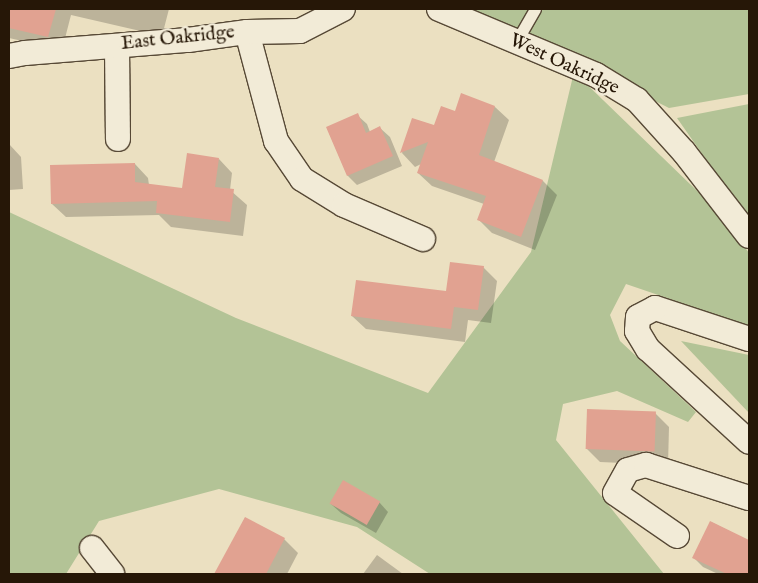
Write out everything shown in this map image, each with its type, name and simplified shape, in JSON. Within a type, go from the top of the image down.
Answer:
[{"type":"street","name":"East Oakridge","points":[[9,56],[247,32],[300,31],[343,9]]},
{"type":"street","name":"West Oakridge","points":[[439,9],[596,76],[637,100],[684,152],[749,236]]},
{"type":"street","points":[[247,32],[276,141],[302,179],[344,205],[423,239]]},
{"type":"street","points":[[117,46],[118,139]]},
{"type":"street","points":[[749,339],[655,308],[638,317],[637,331],[648,348],[749,442]]},
{"type":"street","points":[[677,536],[615,493],[628,470],[646,465],[749,498]]},
{"type":"street","points":[[92,548],[112,574]]},
{"type":"lane","points":[[516,42],[536,9]]},
{"type":"green space","points":[[473,9],[749,9],[749,94],[669,108]]},
{"type":"green space","points":[[574,72],[719,212],[749,253],[749,326],[626,284],[610,315],[620,341],[696,412],[688,422],[617,391],[563,404],[556,440],[664,574],[430,574],[357,527],[219,489],[99,521],[66,574],[9,574],[9,212],[236,318],[428,393],[531,252]]},
{"type":"green space","points":[[749,104],[749,221],[677,118]]},
{"type":"green space","points":[[681,341],[749,355],[749,413]]},
{"type":"building","points":[[9,9],[56,9],[48,37],[9,28]]},
{"type":"building","points":[[461,93],[495,106],[479,155],[543,180],[521,237],[477,220],[486,196],[417,173],[428,142],[400,153],[412,118],[434,125],[441,106],[455,111]]},
{"type":"building","points":[[358,113],[366,133],[380,126],[393,156],[347,176],[326,127]]},
{"type":"building","points":[[187,153],[219,158],[215,187],[234,189],[230,222],[156,213],[157,201],[51,204],[50,165],[135,163],[135,182],[182,188]]},
{"type":"building","points":[[450,262],[484,266],[478,310],[454,307],[451,329],[351,316],[356,280],[446,291]]},
{"type":"building","points":[[587,409],[656,411],[655,451],[586,449]]},
{"type":"building","points":[[343,480],[380,502],[367,525],[330,503]]},
{"type":"building","points":[[245,517],[285,538],[266,574],[214,574]]},
{"type":"building","points":[[710,521],[749,540],[749,574],[727,574],[692,558]]}]
